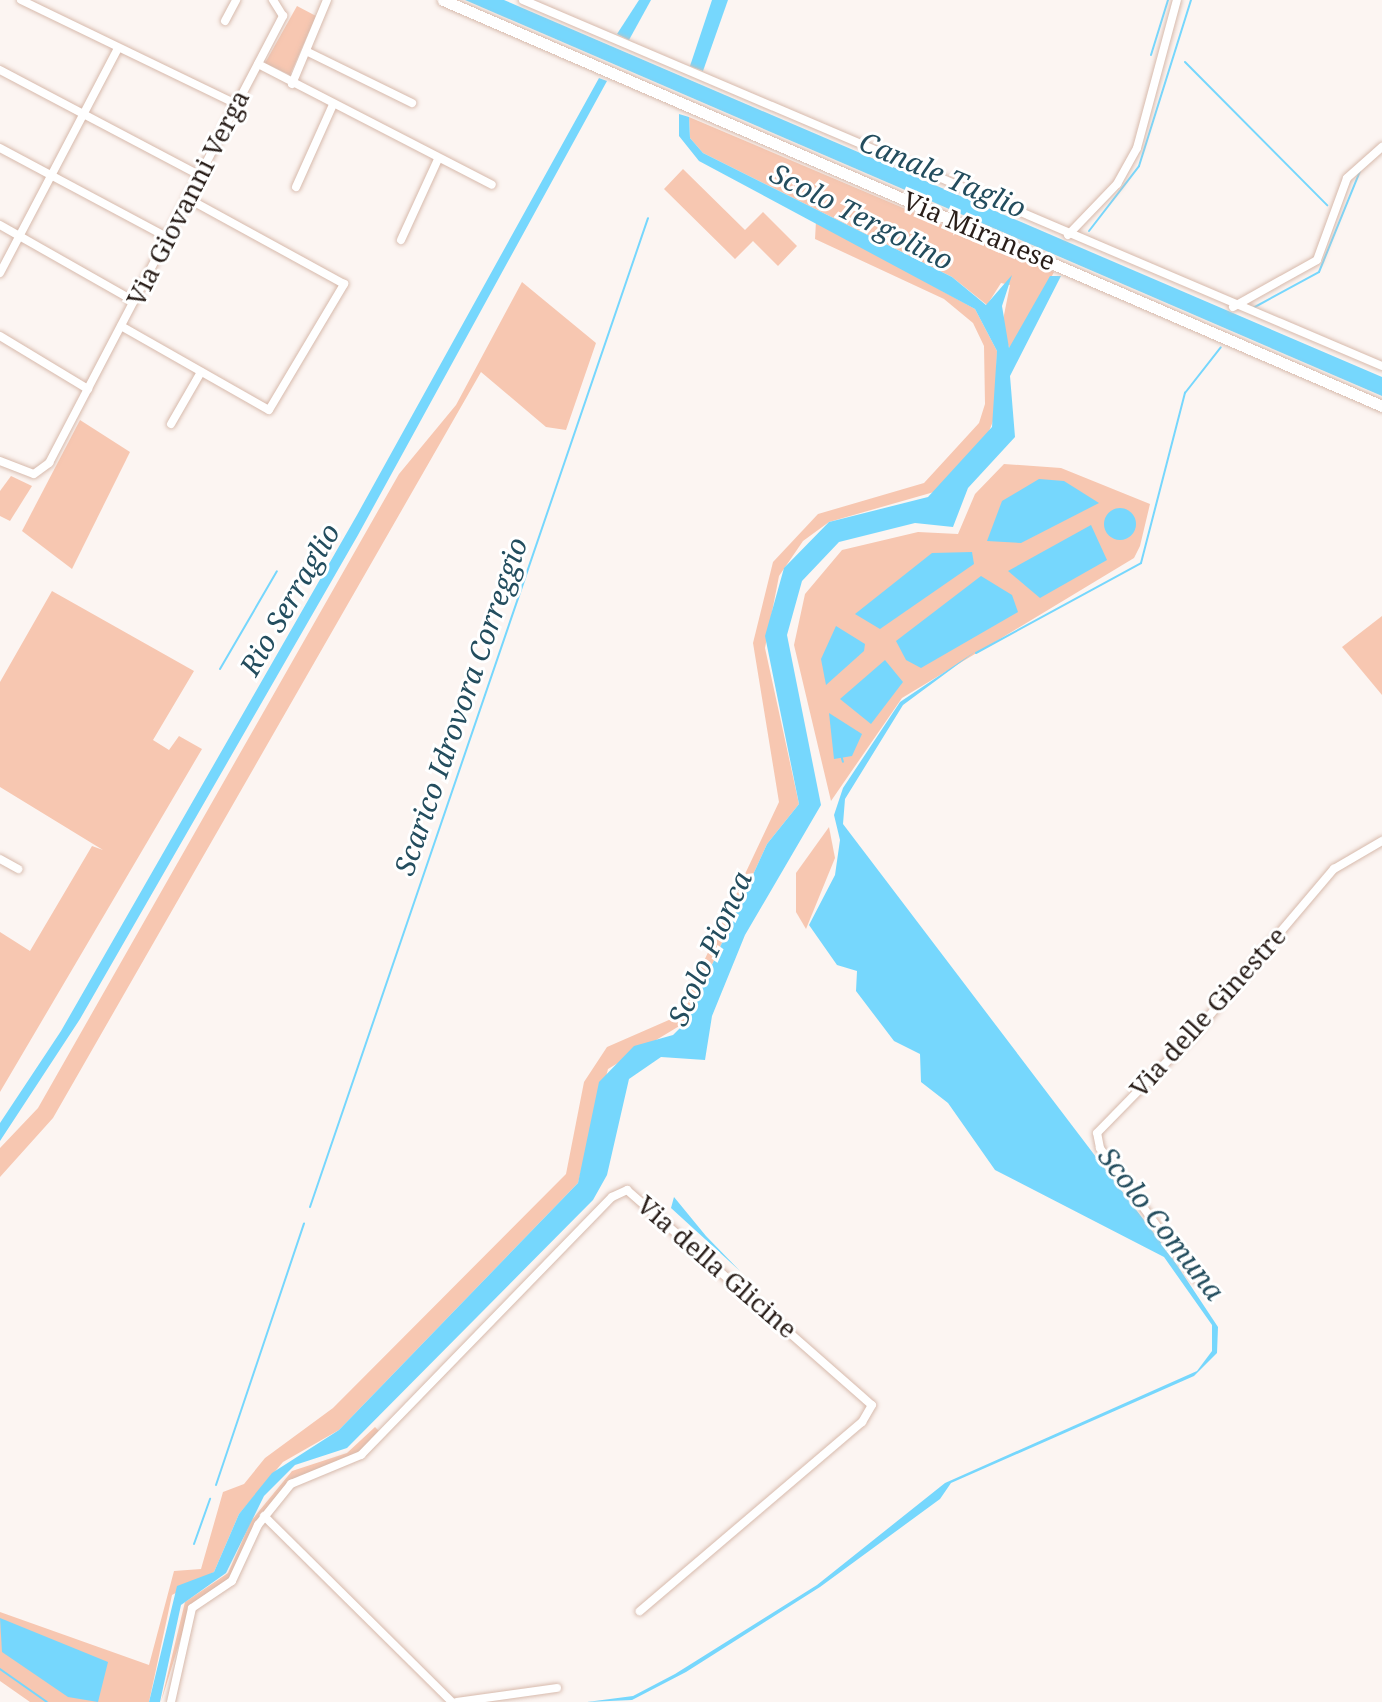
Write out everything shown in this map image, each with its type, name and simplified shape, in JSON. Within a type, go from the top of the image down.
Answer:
[{"type":"main road","name":"Via Miranese","points":[[443,0],[1382,406]]},
{"type":"street","points":[[21,0],[236,104]]},
{"type":"street","points":[[225,21],[236,0]]},
{"type":"street","name":"Via Giovanni Verga","points":[[0,461],[40,473],[88,389],[258,64],[282,7],[273,0]]},
{"type":"street","points":[[292,84],[308,52],[327,0]]},
{"type":"street","points":[[523,0],[1233,307],[1382,366]]},
{"type":"street","points":[[1068,235],[1117,184],[1137,148],[1177,0]]},
{"type":"street","points":[[0,273],[118,48]]},
{"type":"street","points":[[308,52],[412,103]]},
{"type":"street","points":[[258,64],[332,107],[492,185]]},
{"type":"street","points":[[0,70],[199,175]]},
{"type":"street","points":[[296,187],[332,107]]},
{"type":"street","points":[[1233,307],[1317,260],[1347,178],[1382,147]]},
{"type":"street","points":[[0,148],[167,237]]},
{"type":"street","points":[[401,240],[438,159]]},
{"type":"street","points":[[121,326],[269,410],[345,281],[187,198]]},
{"type":"street","points":[[0,225],[134,301]]},
{"type":"street","points":[[0,336],[88,389]]},
{"type":"street","points":[[171,424],[201,372]]},
{"type":"street","name":"Via delle Ginestre","points":[[1195,1278],[1100,1148],[1097,1133],[1155,1077],[1334,869],[1382,841]]},
{"type":"street","points":[[0,859],[18,869]]},
{"type":"street","name":"Via della Glicine","points":[[171,1702],[192,1608],[238,1574],[264,1516],[301,1475],[349,1463],[370,1447],[612,1197],[627,1190],[872,1405],[862,1422],[640,1611]]},
{"type":"street","points":[[264,1516],[454,1702],[557,1688]]},
{"type":"shaded area","points":[[297,6],[316,16],[290,75],[265,63]]},
{"type":"shaded area","points":[[689,117],[1054,272],[1017,344],[1009,348],[1002,325],[1010,285],[1001,283],[987,305],[952,277],[703,153],[690,138]]},
{"type":"shaded area","points":[[683,169],[745,230],[763,212],[797,246],[778,266],[753,241],[735,259],[664,189]]},
{"type":"shaded area","points":[[816,221],[975,309],[997,351],[995,416],[988,434],[934,492],[829,522],[803,541],[779,576],[765,648],[799,804],[767,844],[686,1022],[608,1069],[578,1183],[339,1430],[283,1462],[239,1514],[214,1572],[172,1595],[149,1702],[30,1702],[0,1681],[0,1612],[149,1665],[174,1571],[201,1569],[223,1492],[244,1484],[265,1458],[333,1408],[566,1174],[584,1082],[607,1047],[678,1016],[779,802],[753,643],[773,562],[818,514],[924,483],[979,423],[985,404],[984,346],[973,323],[944,299],[815,239]]},
{"type":"shaded area","points":[[522,282],[596,343],[566,430],[546,427],[481,372],[53,1118],[0,1177],[0,1148],[38,1108],[399,474],[456,405]]},
{"type":"shaded area","points":[[80,420],[130,452],[72,569],[22,531]]},
{"type":"shaded area","points":[[1004,464],[1061,468],[1150,504],[1134,558],[902,698],[831,801],[794,645],[805,594],[842,550],[918,532],[958,534],[975,494]]},
{"type":"shaded area","points":[[11,476],[32,486],[10,521],[0,516],[0,491]]},
{"type":"shaded area","points":[[52,591],[194,671],[153,740],[169,750],[179,736],[202,749],[0,1092],[0,932],[30,951],[92,846],[103,850],[0,787],[0,682]]},
{"type":"shaded area","points":[[1382,616],[1382,695],[1342,647]]},
{"type":"shaded area","points":[[829,827],[835,858],[806,929],[796,912],[796,873]]},
{"type":"shaded area","points":[[375,1427],[382,1434],[360,1453],[291,1481],[260,1517],[233,1576],[191,1605],[161,1702],[185,1602],[228,1573],[251,1521],[292,1471],[347,1453]]},
{"type":"water","points":[[465,0],[504,0],[1382,377],[1382,396]]},
{"type":"water","points":[[639,0],[651,0],[629,40],[617,34]]},
{"type":"water","points":[[712,0],[728,0],[703,71],[690,66]]},
{"type":"water","points":[[599,78],[607,81],[358,535],[80,1019],[0,1141],[0,1123],[61,1031],[357,515]]},
{"type":"water","points":[[679,114],[689,117],[690,138],[703,153],[952,277],[986,305],[1012,275],[1002,306],[1009,348],[1050,276],[1061,276],[1010,376],[1015,437],[968,488],[953,527],[915,523],[839,542],[802,581],[787,635],[821,805],[745,935],[712,1016],[705,1060],[661,1057],[629,1079],[607,1175],[593,1200],[347,1448],[295,1465],[264,1496],[226,1573],[181,1605],[160,1702],[149,1702],[177,1586],[214,1572],[239,1514],[272,1473],[339,1430],[578,1183],[599,1082],[634,1046],[673,1035],[686,1022],[767,844],[799,804],[765,636],[784,568],[829,522],[928,497],[992,427],[997,351],[975,309],[699,161],[679,136]]},
{"type":"water","points":[[1039,479],[1064,481],[1099,503],[1021,543],[987,541],[1002,501]]},
{"type":"water","points":[[1120,508],[1131,513],[1136,524],[1131,535],[1120,540],[1109,535],[1104,524],[1109,513]]},
{"type":"water","points":[[1091,525],[1107,560],[1040,598],[1008,571]]},
{"type":"water","points":[[972,552],[974,564],[880,629],[855,614],[932,553]]},
{"type":"water","points":[[981,576],[1012,595],[1018,612],[921,668],[906,660],[896,641]]},
{"type":"water","points":[[836,626],[865,644],[864,651],[826,685],[821,659]]},
{"type":"water","points":[[976,651],[903,705],[845,799],[843,824],[1169,1253],[1218,1327],[1217,1353],[1194,1376],[951,1483],[940,1499],[820,1587],[686,1672],[632,1700],[587,1702],[633,1696],[675,1674],[817,1585],[945,1483],[1197,1371],[1212,1351],[1212,1325],[1164,1257],[995,1170],[948,1103],[921,1082],[920,1054],[894,1041],[856,991],[857,971],[837,965],[809,925],[835,875],[840,840],[834,815],[843,788],[900,702]]},
{"type":"water","points":[[885,660],[903,682],[871,724],[840,699]]},
{"type":"water","points":[[829,713],[862,734],[852,756],[834,759]]},
{"type":"water","points":[[674,1197],[706,1236],[740,1271],[671,1208]]},
{"type":"water","points":[[0,1618],[108,1662],[98,1702],[68,1697],[2,1652]]},
{"type":"waterway","points":[[1151,55],[1168,0]]},
{"type":"waterway","name":"Scolo Pionca","points":[[1089,231],[1139,166],[1191,0]]},
{"type":"waterway","points":[[1185,62],[1327,205]]},
{"type":"waterway","name":"Scolo Comuna","points":[[1253,308],[1319,272],[1360,171]]},
{"type":"waterway","name":"Scarico Idrovora Correggio","points":[[310,1207],[648,218]]},
{"type":"waterway","name":"Scolo Comuna","points":[[976,653],[1141,563],[1185,393],[1221,347]]},
{"type":"waterway","name":"Rio Serraglio","points":[[220,669],[277,571]]},
{"type":"waterway","points":[[841,755],[843,762]]},
{"type":"waterway","name":"Scarico Idrovora Correggio","points":[[216,1485],[304,1223]]},
{"type":"waterway","name":"Scarico Idrovora Correggio","points":[[194,1544],[210,1499]]},
{"type":"waterway","points":[[0,1669],[47,1702]]},
{"type":"water label","name":"Canale Taglio","points":[[943,174]]},
{"type":"water label","name":"Scolo Tergolino","points":[[862,216]]}]
